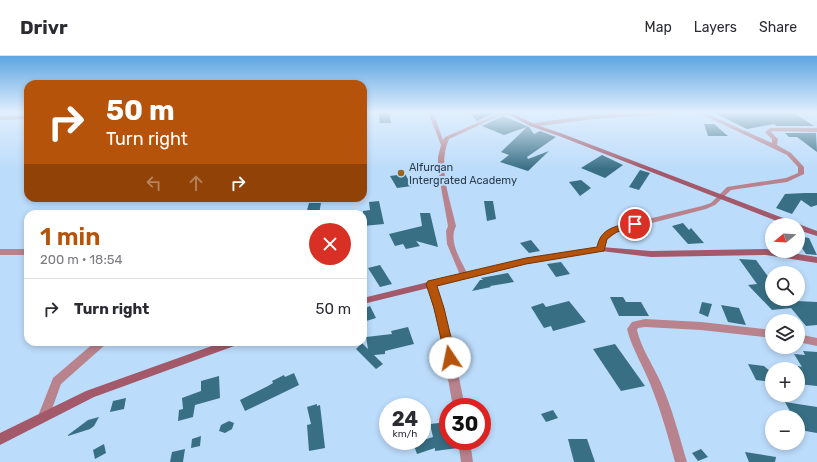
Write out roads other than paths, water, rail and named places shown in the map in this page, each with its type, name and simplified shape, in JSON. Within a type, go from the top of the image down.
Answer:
[{"type":"street","points":[[437,131],[442,144],[441,157],[443,179],[452,226],[449,229],[448,238],[464,275]]},
{"type":"street","points":[[442,144],[447,138],[463,131]]},
{"type":"street","points":[[548,131],[776,218]]},
{"type":"street","points":[[601,249],[603,238],[614,230],[704,208],[713,204],[729,188],[787,180],[801,174],[801,167],[794,158],[774,146],[741,131]]},
{"type":"street","points":[[769,131],[768,132],[775,139],[774,146]]},
{"type":"street","points":[[805,230],[817,234]]},
{"type":"street","points":[[367,300],[526,261],[601,249],[651,254],[766,252],[817,260]]},
{"type":"street","points":[[0,252],[24,252]]},
{"type":"street","points":[[431,284],[439,308],[445,334],[457,398]]},
{"type":"street","points":[[681,462],[669,418],[656,384],[634,338],[632,329],[635,325],[645,323],[701,326],[765,333]]},
{"type":"street","points":[[805,339],[817,342]]},
{"type":"street","points":[[44,416],[57,381],[97,346]]},
{"type":"street","points":[[0,439],[90,394],[223,346]]},
{"type":"street","points":[[465,450],[467,462]]},
{"type":"place","name":"Alfurqan Intergrated Academy","points":[[401,173]]}]
